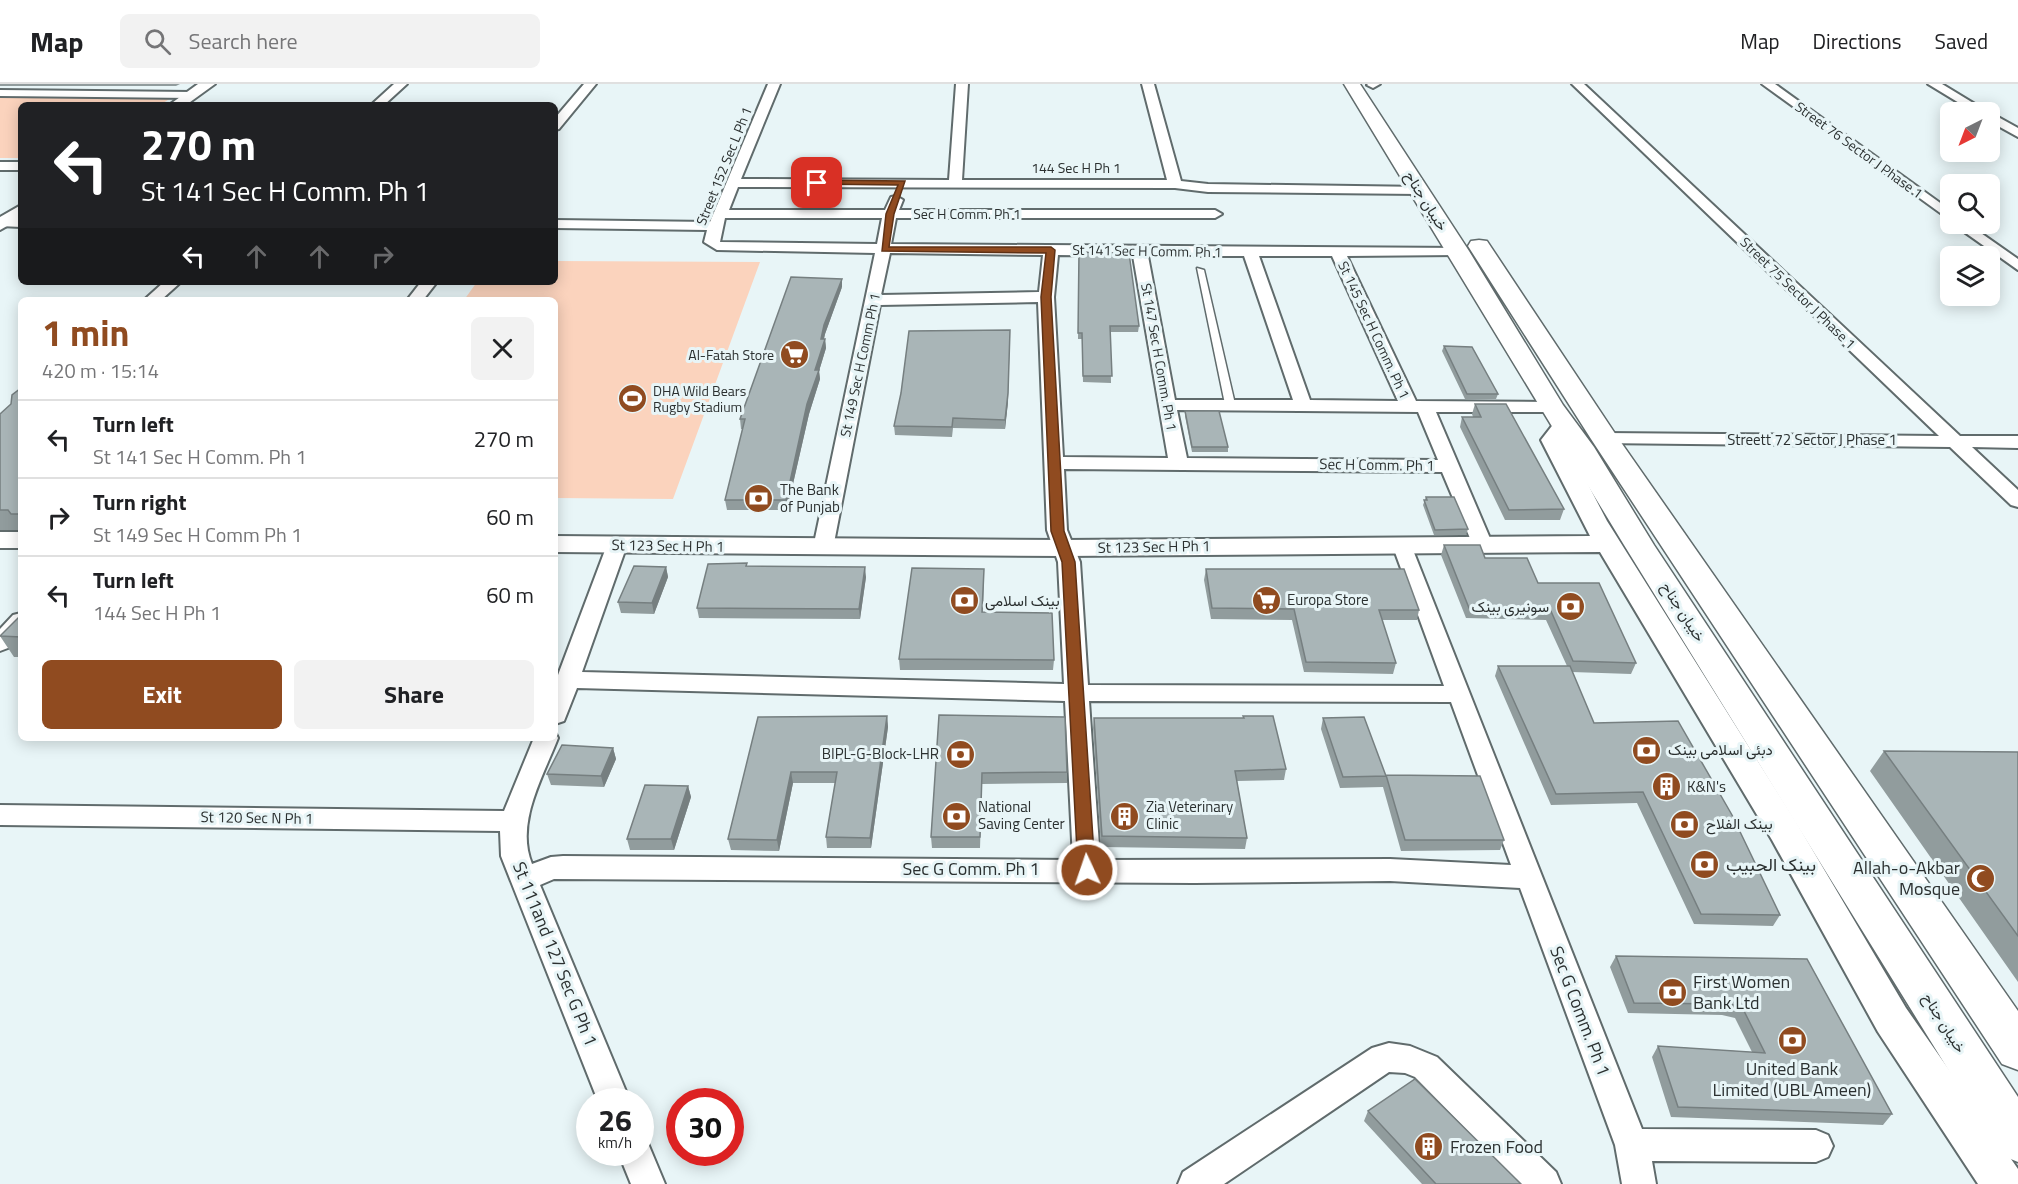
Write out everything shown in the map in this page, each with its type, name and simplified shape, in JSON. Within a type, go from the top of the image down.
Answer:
[{"type":"main road","name":"خیبان جناح","points":[[1352,84],[1458,251],[1557,417],[1580,447],[2018,1139]]},
{"type":"main road","name":"خیبان جناح","points":[[1373,84],[1605,439],[2018,1049]]},
{"type":"street","points":[[2,93],[22,84]]},
{"type":"street","points":[[180,102],[208,84]]},
{"type":"street","points":[[380,102],[401,84]]},
{"type":"street","points":[[558,122],[590,84]]},
{"type":"street","name":"Street 152 Sec L Ph 1","points":[[728,248],[711,242],[717,220],[774,84]]},
{"type":"street","points":[[955,183],[962,84]]},
{"type":"street","points":[[1148,84],[1175,184]]},
{"type":"street","name":"Street 75 Sector J Phase 1","points":[[1578,84],[2018,501]]},
{"type":"street","name":"Street 76 Sector J Phase 1","points":[[1768,84],[1940,209]]},
{"type":"street","points":[[1934,84],[1965,102]]},
{"type":"street","points":[[2,93],[191,95]]},
{"type":"street","points":[[2000,123],[2018,134]]},
{"type":"street","points":[[0,166],[18,166]]},
{"type":"street","name":"144 Sec H Ph 1","points":[[732,183],[1175,184],[1208,188],[1419,190]]},
{"type":"street","name":"St 149 Sec H Comm Ph 1","points":[[823,548],[885,249],[890,214],[903,183]]},
{"type":"street","points":[[1208,188],[1226,252]]},
{"type":"street","name":"Sec H Comm. Ph 1","points":[[558,224],[890,214],[1218,224]]},
{"type":"street","points":[[1974,234],[2018,266]]},
{"type":"street","name":"St 141 Sec H Comm. Ph 1","points":[[728,248],[1140,252],[1458,251]]},
{"type":"street","points":[[1051,250],[1046,297],[1058,531],[1069,562],[1087,870]]},
{"type":"street","name":"St 147 Sec H Comm. Ph 1","points":[[1140,252],[1179,463]]},
{"type":"street","points":[[1250,252],[1303,405]]},
{"type":"street","name":"St 145 Sec H Comm. Ph 1","points":[[1338,252],[1447,466],[1482,543]]},
{"type":"street","points":[[156,297],[170,285]]},
{"type":"street","points":[[417,297],[427,285]]},
{"type":"street","points":[[874,300],[1046,297]]},
{"type":"street","points":[[1168,405],[1418,408],[1557,417],[1553,440],[1609,544],[1784,831],[1892,1020],[1983,1167],[2002,1184]]},
{"type":"street","name":"Streett 72 Sector J Phase 1","points":[[1605,439],[2018,442]]},
{"type":"street","name":"Sec H Comm. Ph 1","points":[[1055,463],[1447,466]]},
{"type":"street","points":[[0,540],[18,540]]},
{"type":"street","name":"St 123 Sec H Ph 1","points":[[558,544],[823,548],[1063,548],[1482,543],[1609,544]]},
{"type":"street","name":"Sec G Comm. Ph 1","points":[[1402,544],[1632,1145],[1639,1184]]},
{"type":"street","points":[[558,708],[617,545]]},
{"type":"street","points":[[0,643],[18,623]]},
{"type":"street","points":[[569,680],[1077,693],[1459,694]]},
{"type":"street","name":"St 111and 127 Sec G Ph 1","points":[[545,741],[513,821],[512,842],[524,880],[609,1088]]},
{"type":"street","name":"St 120 Sec N Ph 1","points":[[0,815],[513,821]]},
{"type":"street","name":"Sec G Comm. Ph 1","points":[[524,880],[551,868],[562,867],[1194,872],[1390,870],[1528,878]]},
{"type":"street","points":[[1195,1184],[1383,1058],[1412,1059],[1426,1067],[1544,1184]]},
{"type":"street","points":[[1632,1145],[1815,1146]]},
{"type":"street","points":[[641,1166],[648,1184]]},
{"type":"lane","points":[[1200,270],[1230,404]]},
{"type":"shaded area","points":[[0,98],[171,98],[165,102],[18,102],[18,158],[0,158]]},
{"type":"shaded area","name":"DHA Wild Bears Rugby Stadium","points":[[558,261],[760,262],[673,499],[558,498],[558,297],[466,297],[475,285],[558,285]]},
{"type":"building","points":[[1079,252],[1129,253],[1139,326],[1110,326],[1112,376],[1083,376],[1082,333],[1078,333]]},
{"type":"building","points":[[791,277],[842,279],[824,325],[821,339],[825,339],[815,370],[819,370],[807,404],[786,500],[725,500],[745,419],[740,419]]},
{"type":"building","points":[[1010,330],[1005,420],[953,418],[952,427],[894,426],[909,331]]},
{"type":"building","points":[[1444,346],[1472,347],[1498,394],[1467,394]]},
{"type":"building","points":[[18,390],[18,514],[0,510],[0,414],[11,404],[12,395]]},
{"type":"building","points":[[1475,404],[1506,404],[1564,509],[1509,510],[1462,417],[1481,417]]},
{"type":"building","points":[[1185,411],[1219,411],[1228,447],[1192,447]]},
{"type":"building","points":[[1426,497],[1454,497],[1468,529],[1435,530],[1424,500],[1427,500]]},
{"type":"building","points":[[1444,545],[1480,545],[1485,558],[1527,558],[1538,583],[1599,583],[1636,663],[1573,661],[1550,609],[1469,608]]},
{"type":"building","points":[[747,563],[746,566],[865,567],[859,609],[697,608],[708,564]]},
{"type":"building","points":[[634,566],[666,567],[652,603],[618,602]]},
{"type":"building","points":[[912,568],[984,569],[982,612],[1052,613],[1054,660],[899,659]]},
{"type":"building","points":[[1206,569],[1404,569],[1419,610],[1379,610],[1396,663],[1306,662],[1294,609],[1212,608]]},
{"type":"building","points":[[18,618],[18,637],[0,636]]},
{"type":"building","points":[[1498,666],[1570,666],[1594,723],[1678,721],[1732,815],[1780,915],[1701,914],[1643,792],[1556,794]]},
{"type":"building","points":[[939,715],[1065,717],[1067,772],[982,773],[980,837],[931,837]]},
{"type":"building","points":[[887,716],[870,838],[826,837],[837,772],[791,772],[777,840],[728,839],[758,717]]},
{"type":"building","points":[[1243,716],[1273,716],[1286,769],[1235,771],[1247,838],[1102,836],[1094,718],[1244,718]]},
{"type":"building","points":[[1364,717],[1386,776],[1343,777],[1323,718]]},
{"type":"building","points":[[562,745],[613,748],[601,776],[547,774]]},
{"type":"building","name":"Allah-o-Akbar Mosque","points":[[1884,751],[2018,752],[2018,936]]},
{"type":"building","points":[[1386,775],[1480,776],[1504,840],[1405,840]]},
{"type":"building","points":[[645,785],[688,786],[671,839],[627,839]]},
{"type":"building","points":[[1616,956],[1807,959],[1892,1114],[1678,1107],[1658,1046],[1765,1053],[1742,1007],[1729,1004],[1634,1003]]},
{"type":"building","name":"Frozen Food","points":[[1415,1079],[1521,1184],[1436,1184],[1368,1111]]},
{"type":"place","name":"Al-Fatah Store","points":[[795,355]]},
{"type":"place","name":"DHA Wild Bears Rugby Stadium","points":[[632,399]]},
{"type":"place","name":"The Bank of Punjab","points":[[759,499]]},
{"type":"place","name":"Europa Store","points":[[1266,600]]},
{"type":"place","name":"بینک اسلامی","points":[[964,601]]},
{"type":"place","name":"سونیری بینک","points":[[1570,607]]},
{"type":"place","name":"دبئی اسلامی بینک","points":[[1647,750]]},
{"type":"place","name":"BIPL-G-Block-LHR","points":[[960,754]]},
{"type":"place","name":"K&N's","points":[[1666,787]]},
{"type":"place","name":"National Saving Center","points":[[957,816]]},
{"type":"place","name":"Zia Veterinary Clinic","points":[[1125,816]]},
{"type":"place","name":"بینک الفلاح","points":[[1685,824]]},
{"type":"place","name":"بينک الحبيب","points":[[1705,865]]},
{"type":"place","name":"Allah-o-Akbar Mosque","points":[[1981,878]]},
{"type":"place","name":"First Women Bank Ltd","points":[[1672,992]]},
{"type":"place","name":"United Bank Limited (UBL Ameen)","points":[[1792,1040]]},
{"type":"place","name":"Frozen Food","points":[[1429,1147]]},
{"type":"route","points":[[817,183],[903,183],[890,214],[885,249],[1051,250],[1046,297],[1058,531],[1069,562],[1087,870]]}]
